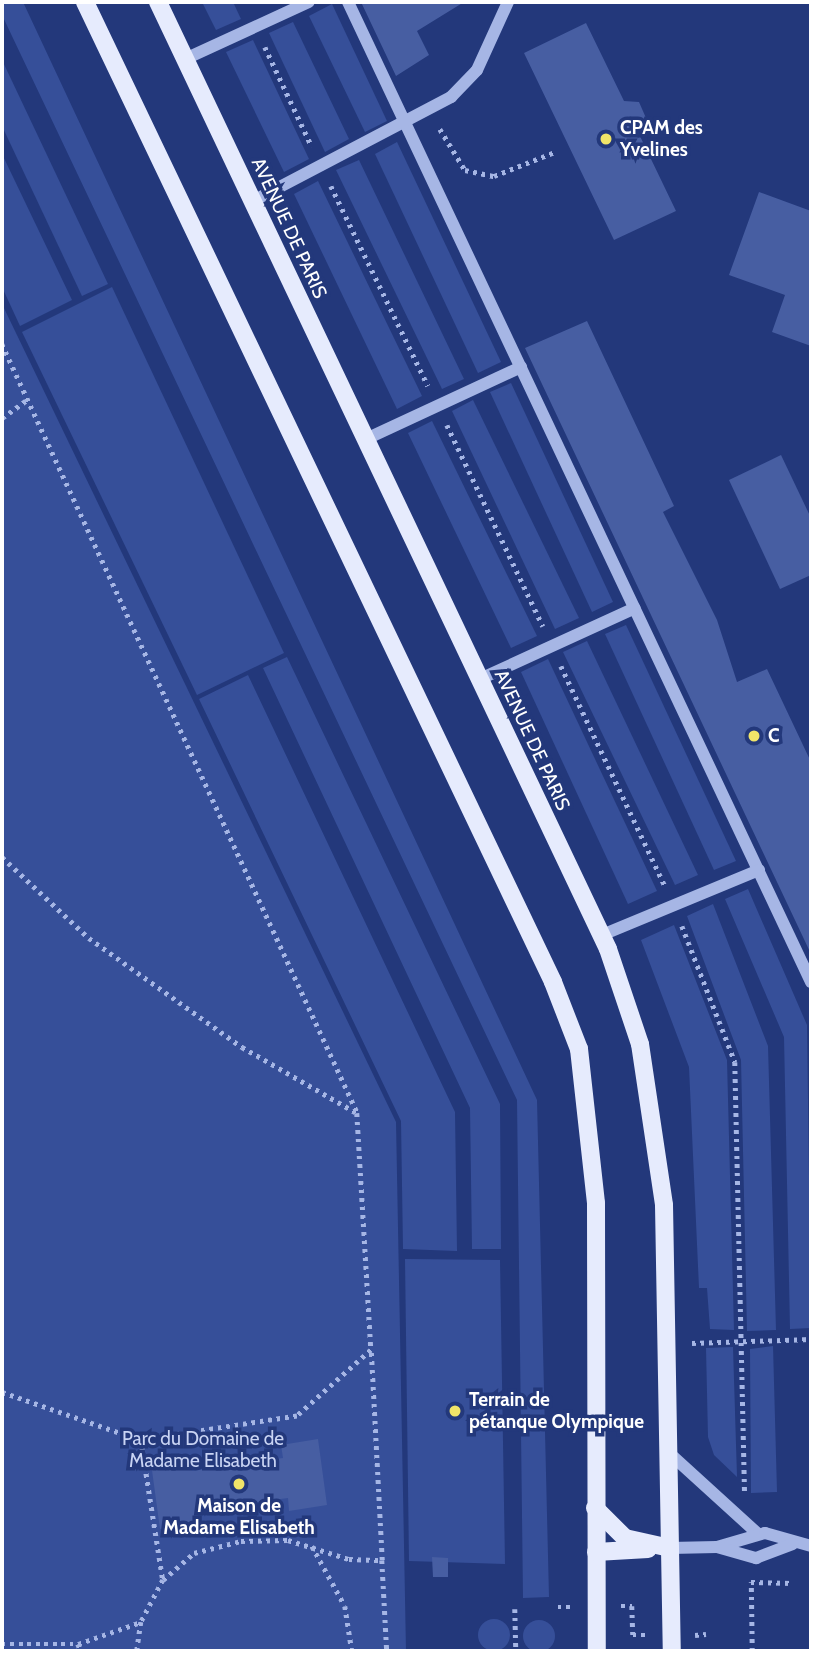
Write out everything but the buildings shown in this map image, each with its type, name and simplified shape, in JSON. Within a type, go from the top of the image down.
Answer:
[{"type":"main road","points":[[85,2],[553,982],[579,1049],[596,1203],[597,1651]]},
{"type":"main road","name":"AVENUE DE PARIS","points":[[158,2],[602,935],[640,1044],[657,1124],[666,1344],[672,1643]]},
{"type":"main road","points":[[595,1508],[625,1538],[670,1548]]},
{"type":"main road","points":[[596,1552],[670,1548]]},
{"type":"street","points":[[185,60],[309,2]]},
{"type":"street","points":[[348,2],[811,982]]},
{"type":"street","points":[[253,201],[432,108],[477,70],[508,2]]},
{"type":"street","points":[[366,439],[521,367]]},
{"type":"street","points":[[480,679],[635,608]]},
{"type":"street","points":[[602,935],[759,870]]},
{"type":"street","points":[[668,1451],[757,1533],[792,1544],[811,1546]]},
{"type":"street","points":[[717,1547],[757,1533]]},
{"type":"street","points":[[670,1548],[717,1547],[756,1558],[792,1544]]},
{"type":"path","points":[[432,108],[465,170],[494,176],[555,152]]},
{"type":"path","points":[[2,344],[357,1113],[387,1651]]},
{"type":"path","points":[[2,418],[28,399]]},
{"type":"path","points":[[2,857],[100,946],[242,1047],[357,1113]]},
{"type":"path","points":[[666,1344],[811,1339]]},
{"type":"path","points":[[740,1341],[745,1490],[757,1533]]},
{"type":"path","points":[[2,1392],[141,1440],[297,1416],[371,1350]]},
{"type":"path","points":[[141,1440],[163,1580]]},
{"type":"path","points":[[137,1651],[141,1622],[163,1580],[194,1553],[241,1541],[311,1545],[349,1559],[382,1560]]},
{"type":"path","points":[[311,1545],[345,1606],[352,1651]]},
{"type":"path","points":[[752,1651],[751,1582],[792,1583]]},
{"type":"path","points":[[558,1607],[632,1606],[633,1635],[672,1643],[706,1634]]},
{"type":"path","points":[[515,1609],[516,1651]]},
{"type":"path","points":[[2,1644],[78,1644],[141,1622]]},
{"type":"path","points":[[78,1644],[81,1651]]},
{"type":"green space","points":[[2,2],[23,2],[537,1100],[549,1597],[523,1598],[517,1100],[2,15]]},
{"type":"green space","points":[[202,2],[233,2],[241,19],[216,30]]},
{"type":"green space","points":[[332,4],[387,121],[365,132],[309,16]]},
{"type":"green space","points":[[293,22],[349,139],[325,152],[269,33]]},
{"type":"green space","points":[[253,40],[309,159],[284,172],[226,52]]},
{"type":"green space","points":[[2,60],[108,284],[82,296],[2,126]]},
{"type":"green space","points":[[397,142],[501,362],[478,373],[375,154]]},
{"type":"green space","points":[[2,154],[72,300],[20,326],[2,287]]},
{"type":"green space","points":[[359,160],[464,379],[442,389],[336,170]]},
{"type":"green space","points":[[318,181],[422,396],[397,409],[294,194]]},
{"type":"green space","points":[[112,287],[284,653],[197,695],[22,332]]},
{"type":"green space","name":"Parc du Domaine de Madame Elisabeth","points":[[2,304],[396,1122],[406,1651],[2,1651]]},
{"type":"green space","points":[[511,383],[613,602],[592,612],[490,392]]},
{"type":"green space","points":[[473,400],[579,618],[555,629],[452,411]]},
{"type":"green space","points":[[432,421],[537,636],[511,648],[408,433]]},
{"type":"green space","points":[[626,625],[736,861],[714,870],[605,634]]},
{"type":"green space","points":[[587,641],[698,875],[675,885],[563,652]]},
{"type":"green space","points":[[287,657],[500,1104],[501,1249],[472,1249],[470,1108],[263,668]]},
{"type":"green space","points":[[548,659],[657,891],[628,904],[521,672]]},
{"type":"green space","points":[[248,675],[455,1112],[457,1251],[403,1249],[401,1121],[199,699]]},
{"type":"green space","points":[[748,889],[807,1025],[811,1328],[790,1329],[784,1037],[725,899]]},
{"type":"green space","points":[[713,904],[768,1046],[776,1330],[747,1331],[741,1060],[687,916]]},
{"type":"green space","points":[[674,925],[727,1060],[734,1330],[710,1329],[707,1288],[699,1288],[689,1067],[641,940]]},
{"type":"green space","name":"Terrain de pétanque Olympique","points":[[405,1259],[500,1260],[505,1564],[409,1561]]},
{"type":"green space","points":[[773,1346],[777,1492],[751,1493],[750,1349]]},
{"type":"green space","points":[[733,1347],[737,1477],[714,1455],[708,1437],[706,1348]]},
{"type":"green space","points":[[494,1619],[505,1624],[510,1635],[505,1646],[494,1651],[483,1646],[478,1635],[483,1624]]},
{"type":"green space","points":[[539,1620],[550,1625],[555,1636],[550,1647],[539,1652],[528,1647],[523,1636],[528,1625]]},
{"type":"place","name":"CPAM des Yvelines","points":[[606,139]]},
{"type":"place","name":"C","points":[[754,736]]},
{"type":"place","name":"Terrain de pétanque Olympique","points":[[455,1411]]},
{"type":"place","name":"Maison de Madame Elisabeth","points":[[239,1484]]}]
